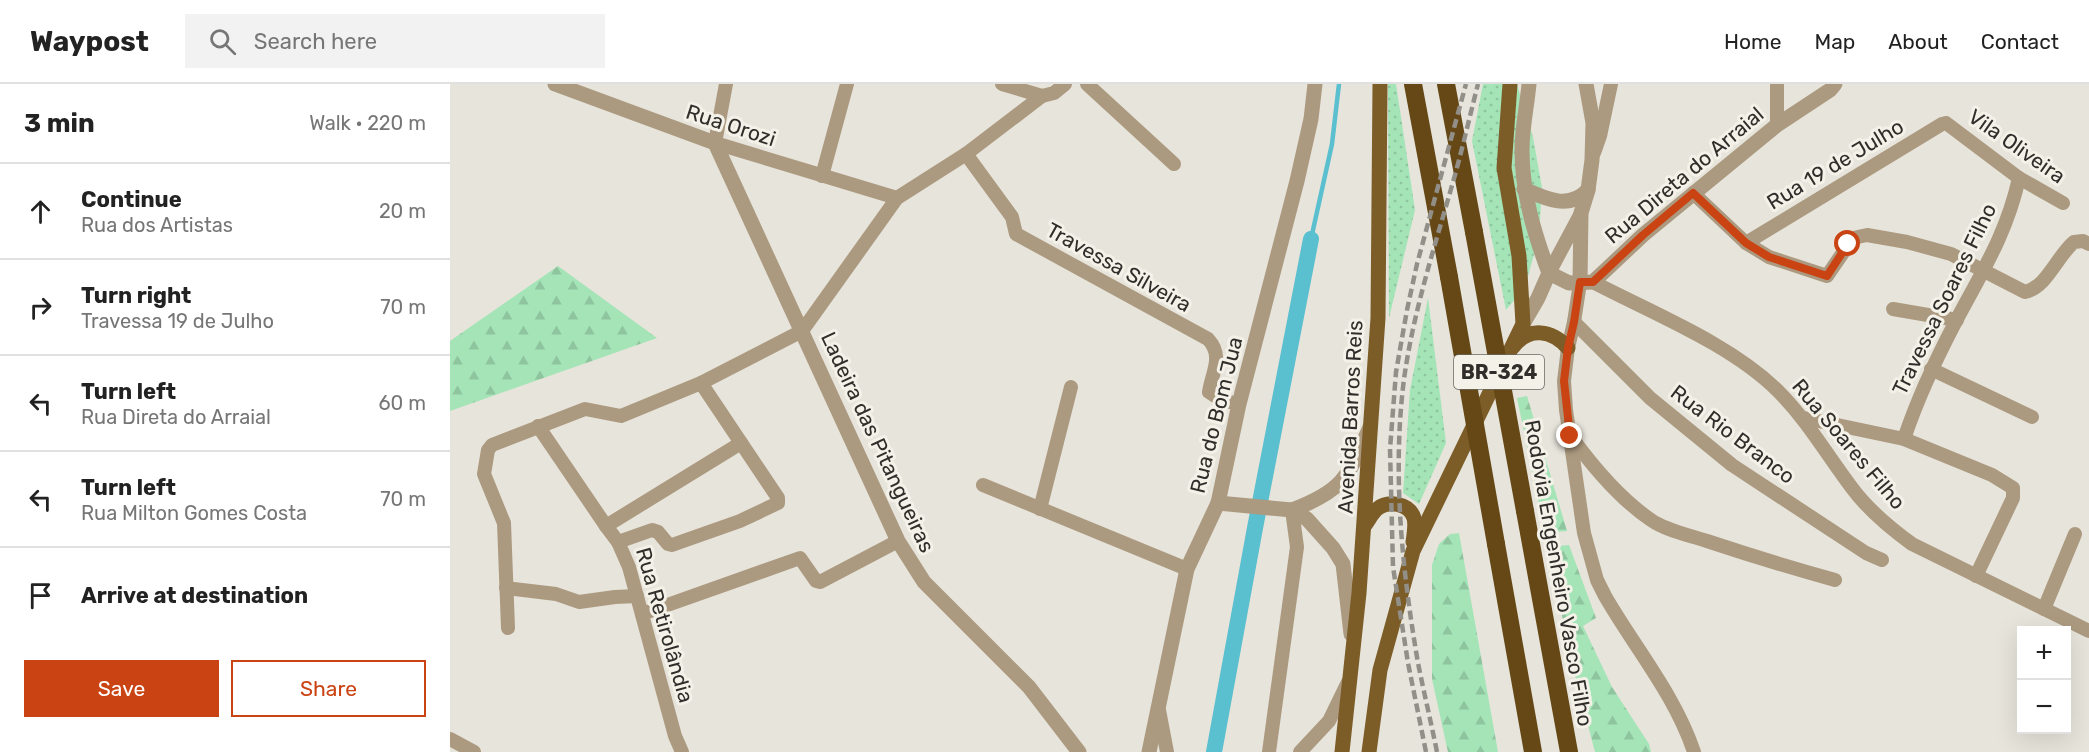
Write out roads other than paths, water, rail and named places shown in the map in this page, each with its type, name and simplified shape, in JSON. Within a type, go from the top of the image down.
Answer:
[{"type":"highway","name":"BR-324","points":[[1413,84],[1533,752]]},
{"type":"highway","name":"Rodovia Engenheiro Vasco Filho","points":[[1446,84],[1569,752]]},
{"type":"main road","name":"Avenida Barros Reis","points":[[1342,752],[1365,525],[1378,318],[1380,84]]},
{"type":"main road","points":[[1370,752],[1380,670],[1413,551],[1523,324],[1519,256],[1504,168],[1510,84]]},
{"type":"main road","points":[[1508,354],[1520,338],[1534,333],[1549,333],[1560,339],[1568,348]]},
{"type":"main road","points":[[1365,525],[1383,505],[1394,503],[1408,509],[1413,517],[1414,525],[1413,551]]},
{"type":"street","name":"Rua Orozi","points":[[555,84],[715,143],[897,198]]},
{"type":"street","points":[[715,143],[726,84]]},
{"type":"street","points":[[822,176],[847,84]]},
{"type":"street","points":[[1002,84],[1042,96]]},
{"type":"street","points":[[508,628],[504,523],[484,474],[488,450],[492,445],[585,409],[621,416],[701,383],[802,331],[897,198],[966,154],[1042,96],[1054,93],[1065,84]]},
{"type":"street","points":[[1088,84],[1174,164]]},
{"type":"street","name":"Rua do Bom Jua","points":[[1149,752],[1187,569],[1218,503],[1239,404],[1297,181],[1311,119],[1315,84]]},
{"type":"street","points":[[1529,84],[1522,148],[1524,189],[1535,237],[1549,273],[1569,283],[1586,282]]},
{"type":"street","points":[[1523,324],[1581,213],[1588,190],[1593,123],[1586,84]]},
{"type":"street","points":[[1592,160],[1600,136],[1611,84]]},
{"type":"street","points":[[1777,84],[1777,125]]},
{"type":"street","name":"Rua Direta do Arraial","points":[[1586,282],[1777,125],[1835,84]]},
{"type":"street","name":"Vila Oliveira","points":[[1946,123],[2019,178],[2063,203]]},
{"type":"street","name":"Rua 19 de Julho","points":[[1746,243],[1946,123]]},
{"type":"street","name":"Ladeira das Pitangueiras","points":[[715,143],[910,564],[924,582],[1029,687],[1079,752]]},
{"type":"street","name":"Travessa Silveira","points":[[966,154],[1012,217],[1016,234],[1208,339],[1217,355],[1217,368],[1209,388],[1210,394],[1221,400],[1239,404]]},
{"type":"street","name":"Travessa Soares Filho","points":[[1904,439],[1916,402],[1931,369],[1985,270],[2010,213],[2019,178]]},
{"type":"street","points":[[1524,189],[1548,200],[1565,202],[1581,198],[1588,190]]},
{"type":"street","points":[[1693,193],[1746,243],[1769,257],[1827,276],[1852,238],[1861,235],[1907,242],[1951,254],[2028,292],[2047,275],[2074,242],[2083,241],[2089,244]]},
{"type":"street","points":[[1581,213],[1586,282],[1568,348],[1564,381],[1584,533],[1597,580],[1672,702],[1694,752]]},
{"type":"street","name":"Rua Soares Filho","points":[[1586,282],[1712,343],[1766,380],[1804,418],[1853,489],[1887,525],[1912,544],[2089,631]]},
{"type":"street","points":[[1893,309],[1957,320]]},
{"type":"street","name":"Rua Rio Branco","points":[[1574,322],[1650,398],[1732,465],[1866,553],[1882,560]]},
{"type":"street","points":[[1931,369],[2032,417]]},
{"type":"street","points":[[618,542],[652,530],[658,532],[668,544],[672,545],[740,521],[778,502],[701,383]]},
{"type":"street","points":[[1040,509],[1071,387]]},
{"type":"street","points":[[1804,418],[1904,439],[1992,475],[2014,490],[2013,498],[1976,576]]},
{"type":"street","points":[[1292,510],[1311,503],[1334,490],[1354,464],[1371,424]]},
{"type":"street","name":"Rua Retirolândia","points":[[538,426],[618,542],[629,567],[675,736],[682,752]]},
{"type":"street","points":[[1570,436],[1615,489],[1652,521],[1684,534],[1834,580]]},
{"type":"street","points":[[606,526],[741,443]]},
{"type":"street","points":[[983,485],[1187,569]]},
{"type":"street","points":[[1218,503],[1292,510],[1307,519],[1319,531],[1343,564],[1353,646]]},
{"type":"street","points":[[1269,752],[1297,547],[1292,510]]},
{"type":"street","points":[[2044,609],[2075,534]]},
{"type":"street","points":[[642,614],[800,558],[816,581],[820,582],[898,542]]},
{"type":"street","points":[[506,588],[556,594],[579,602],[637,596]]},
{"type":"street","points":[[1300,752],[1329,721],[1349,680]]},
{"type":"street","points":[[1158,707],[1167,752]]},
{"type":"street","points":[[450,739],[474,752]]},
{"type":"waterway","points":[[1311,239],[1332,144],[1339,84]]},
{"type":"waterway","points":[[1214,752],[1311,239]]},
{"type":"railway","points":[[1426,752],[1408,663],[1393,567],[1390,449],[1396,372],[1407,310],[1417,264],[1466,84]]},
{"type":"railway","points":[[1437,752],[1418,663],[1403,557],[1399,486],[1400,414],[1408,355],[1418,307],[1478,84]]}]
